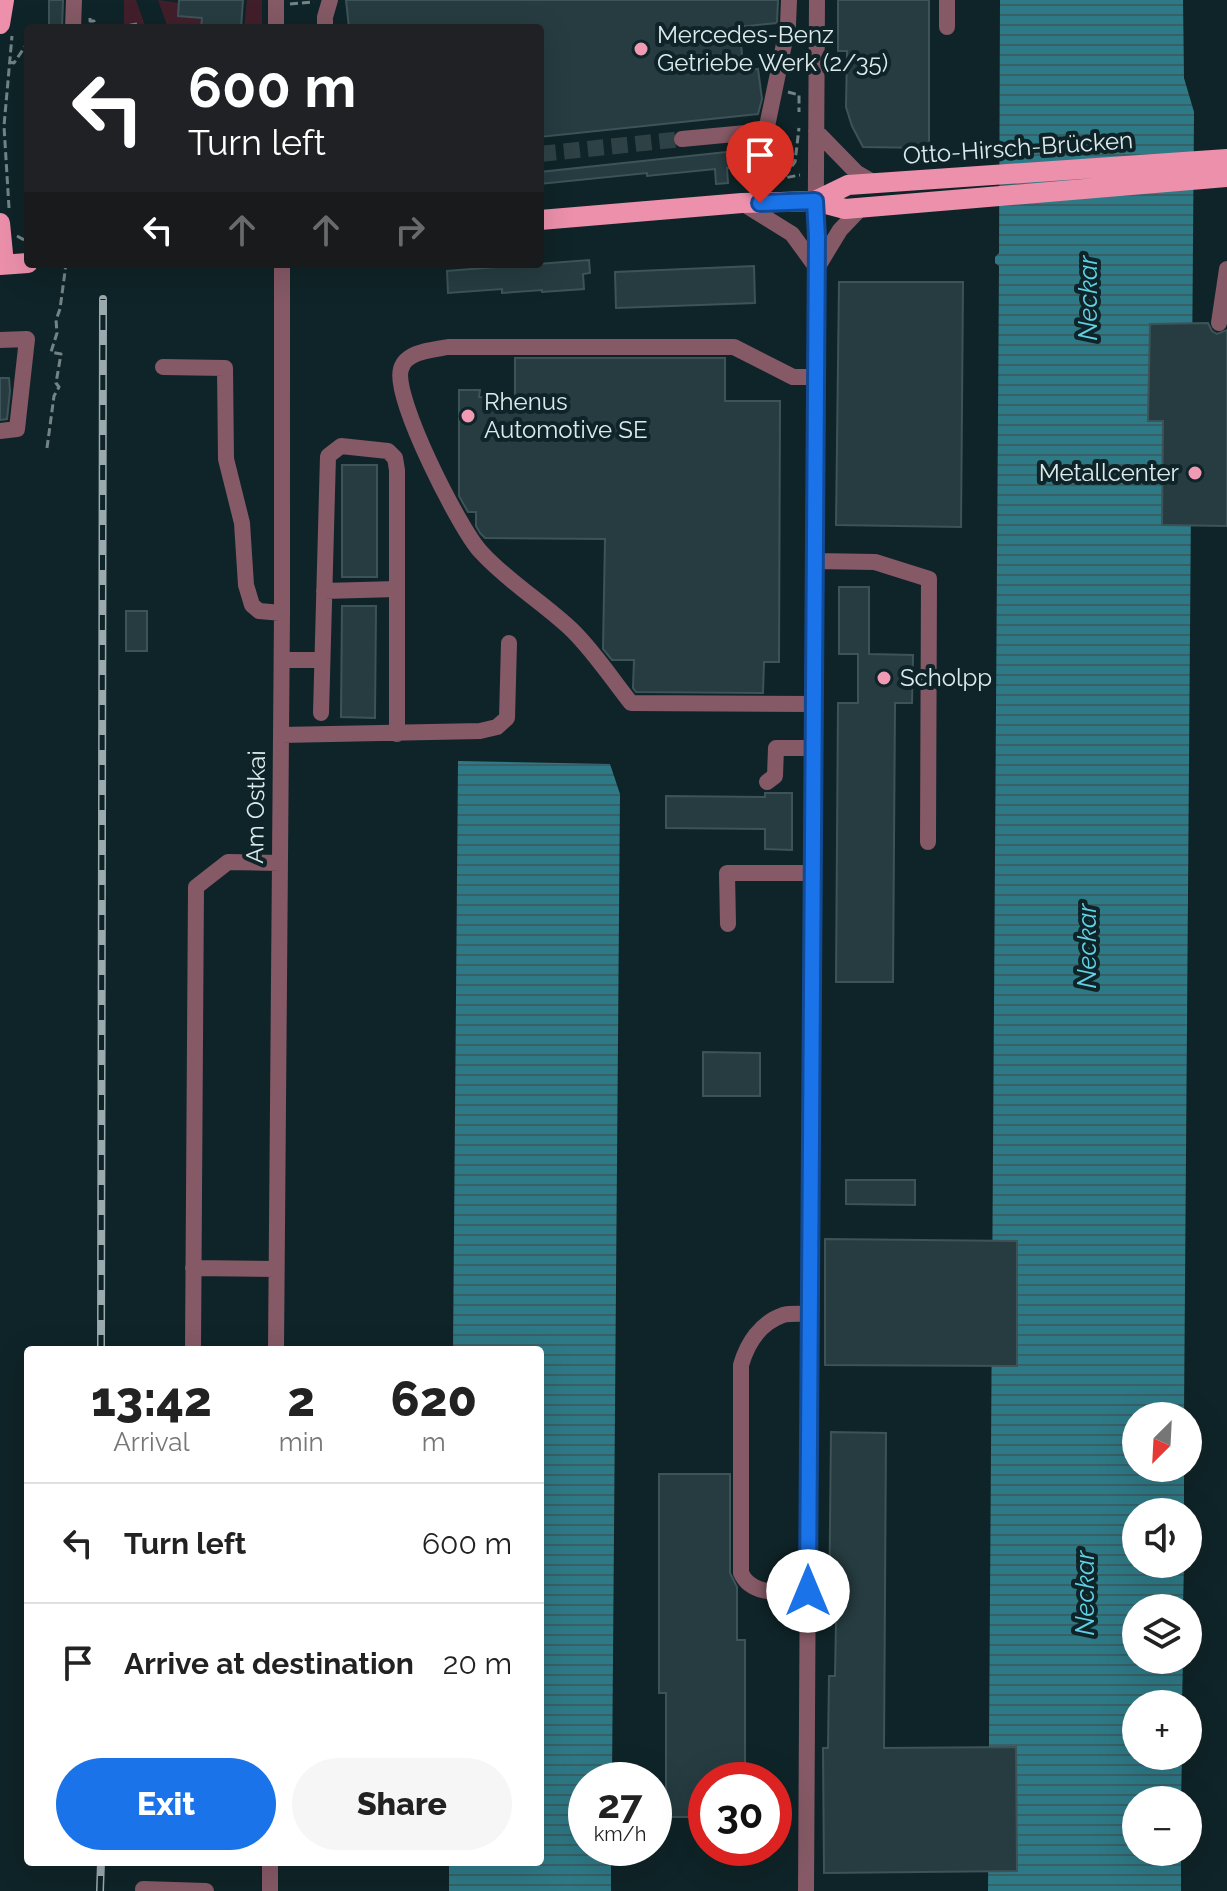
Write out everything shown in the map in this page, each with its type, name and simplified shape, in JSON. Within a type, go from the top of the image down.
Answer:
[{"type":"main road","points":[[4,0],[7,27]]},
{"type":"main road","name":"Otto-Hirsch-Brücken","points":[[544,220],[741,195],[815,201],[845,209],[861,208],[928,191],[1227,159]]},
{"type":"main road","name":"Otto-Hirsch-Brücken","points":[[815,201],[848,185],[876,184],[928,191],[1227,177]]},
{"type":"main road","points":[[8,223],[2,264],[24,263]]},
{"type":"street","points":[[73,24],[74,0]]},
{"type":"street","points":[[276,0],[276,24]]},
{"type":"street","points":[[325,24],[330,0]]},
{"type":"street","points":[[682,139],[766,131],[788,25],[789,0]]},
{"type":"street","points":[[806,1891],[817,268],[815,172],[808,128],[817,0]]},
{"type":"street","points":[[947,0],[947,27]]},
{"type":"street","points":[[808,128],[857,173],[876,184]]},
{"type":"street","points":[[741,195],[792,234],[817,268]]},
{"type":"street","points":[[817,268],[849,218],[861,208]]},
{"type":"street","name":"Am Ostkai","points":[[276,1346],[282,268]]},
{"type":"street","points":[[1219,323],[1227,269]]},
{"type":"street","points":[[0,340],[27,339],[17,429],[0,431]]},
{"type":"street","points":[[814,704],[631,703],[572,630],[502,573],[479,550],[460,524],[434,473],[400,378],[405,361],[419,353],[448,347],[734,347],[793,377],[816,377]]},
{"type":"street","points":[[163,367],[225,368],[226,459],[242,523],[246,585],[252,605],[259,611],[282,613]]},
{"type":"street","points":[[321,713],[328,456],[341,446],[377,448],[388,451],[395,458],[397,470],[397,734]]},
{"type":"street","points":[[815,561],[875,562],[929,579],[928,842]]},
{"type":"street","points":[[324,591],[397,589]]},
{"type":"street","points":[[281,735],[442,734],[497,727],[507,718],[509,643]]},
{"type":"street","points":[[282,660],[322,660]]},
{"type":"street","points":[[767,782],[775,776],[776,748],[814,748]]},
{"type":"street","points":[[193,1346],[196,887],[228,862],[280,863]]},
{"type":"street","points":[[728,924],[727,873],[813,873]]},
{"type":"street","points":[[193,1268],[276,1269]]},
{"type":"street","points":[[808,1591],[760,1591],[744,1580],[741,1573],[741,1365],[745,1350],[754,1337],[784,1315],[810,1314]]},
{"type":"street","points":[[270,1866],[270,1891]]},
{"type":"street","points":[[143,1889],[206,1891]]},
{"type":"path","points":[[90,21],[94,24]]},
{"type":"path","points":[[7,27],[9,62],[4,126],[8,223],[24,238]]},
{"type":"path","points":[[9,62],[14,63],[24,48]]},
{"type":"path","points":[[784,179],[795,162],[808,128]]},
{"type":"path","points":[[741,195],[784,179],[815,172]]},
{"type":"path","points":[[47,448],[54,396],[59,387],[56,383],[61,354],[51,352],[57,333],[56,320],[65,268]]},
{"type":"shaded area","points":[[124,0],[136,0],[145,24],[124,24]]},
{"type":"shaded area","points":[[158,0],[179,3],[178,16],[201,18],[201,24],[167,24]]},
{"type":"shaded area","points":[[247,0],[262,0],[262,24],[244,24]]},
{"type":"water","name":"Neckar","points":[[1000,0],[1183,0],[1184,78],[1194,112],[1184,1402],[1122,1402],[1122,1482],[1184,1482],[1184,1498],[1122,1498],[1122,1578],[1184,1578],[1183,1594],[1122,1594],[1122,1674],[1183,1674],[1182,1690],[1122,1690],[1122,1770],[1182,1770],[1181,1786],[1122,1786],[1122,1866],[1181,1866],[1181,1891],[988,1891],[999,266],[995,263],[995,257],[999,253]]},
{"type":"water","points":[[458,761],[610,764],[620,794],[612,1762],[568,1762],[568,1866],[611,1866],[611,1891],[449,1891],[449,1866],[544,1866],[544,1346],[453,1346]]},
{"type":"building","points":[[49,0],[63,0],[62,24],[49,24]]},
{"type":"building","points":[[179,0],[243,0],[241,24],[201,24],[202,18],[178,16]]},
{"type":"building","name":"Mercedes-Benz Getriebe Werk (2/35)","points":[[346,0],[778,0],[777,23],[739,27],[744,71],[758,69],[762,99],[758,114],[544,137],[544,24],[349,24]]},
{"type":"building","points":[[838,0],[929,0],[929,148],[863,147],[846,107],[847,51],[838,51]]},
{"type":"building","points":[[791,145],[793,161],[727,168],[728,183],[716,184],[715,169],[544,184],[544,172]]},
{"type":"building","points":[[589,260],[590,273],[583,274],[584,289],[502,293],[502,289],[448,293],[447,271],[544,268],[544,263]]},
{"type":"building","points":[[754,266],[755,303],[616,308],[615,272]]},
{"type":"building","points":[[839,282],[963,282],[961,527],[836,525]]},
{"type":"building","name":"Metallcenter","points":[[1208,323],[1217,334],[1227,330],[1227,526],[1162,525],[1163,421],[1148,421],[1150,324]]},
{"type":"building","points":[[515,358],[725,358],[725,401],[780,401],[779,662],[764,662],[763,693],[636,692],[633,688],[634,660],[612,660],[603,649],[605,539],[485,538],[480,533],[476,526],[476,512],[468,512],[459,496],[459,390],[480,390],[479,397],[515,398]]},
{"type":"building","points":[[0,378],[9,378],[10,391],[7,419],[0,420]]},
{"type":"building","points":[[342,465],[377,465],[377,577],[342,577]]},
{"type":"building","points":[[839,587],[869,587],[869,654],[913,655],[912,703],[895,703],[893,982],[836,982],[838,703],[858,703],[858,654],[839,654]]},
{"type":"building","points":[[342,606],[376,606],[375,718],[341,717]]},
{"type":"building","points":[[126,611],[147,611],[147,651],[126,651]]},
{"type":"building","points":[[765,793],[792,793],[792,850],[765,849],[765,829],[666,828],[666,796],[765,797]]},
{"type":"building","points":[[703,1052],[760,1053],[760,1096],[703,1096]]},
{"type":"building","points":[[846,1180],[915,1180],[915,1205],[846,1204]]},
{"type":"building","points":[[825,1239],[1017,1241],[1017,1366],[825,1365]]},
{"type":"building","points":[[831,1432],[886,1433],[884,1748],[1016,1747],[1017,1871],[824,1873],[823,1748],[828,1748],[829,1676],[835,1676],[836,1623],[829,1622]]},
{"type":"building","points":[[659,1474],[730,1474],[730,1573],[737,1587],[737,1640],[745,1640],[745,1762],[688,1762],[688,1817],[672,1817],[672,1762],[666,1762],[666,1693],[659,1693]]},
{"type":"tunnel","points":[[544,154],[682,139]]},
{"type":"railway","points":[[101,1346],[103,299]]},
{"type":"railway","points":[[100,1891],[101,1866]]},
{"type":"place","name":"Mercedes-Benz Getriebe Werk (2/35)","points":[[641,49]]},
{"type":"place","name":"Rhenus Automotive SE","points":[[468,416]]},
{"type":"place","name":"Metallcenter","points":[[1195,473]]},
{"type":"place","name":"Scholpp","points":[[884,678]]},
{"type":"route","points":[[760,203],[815,201],[817,237],[808,1591]]}]
